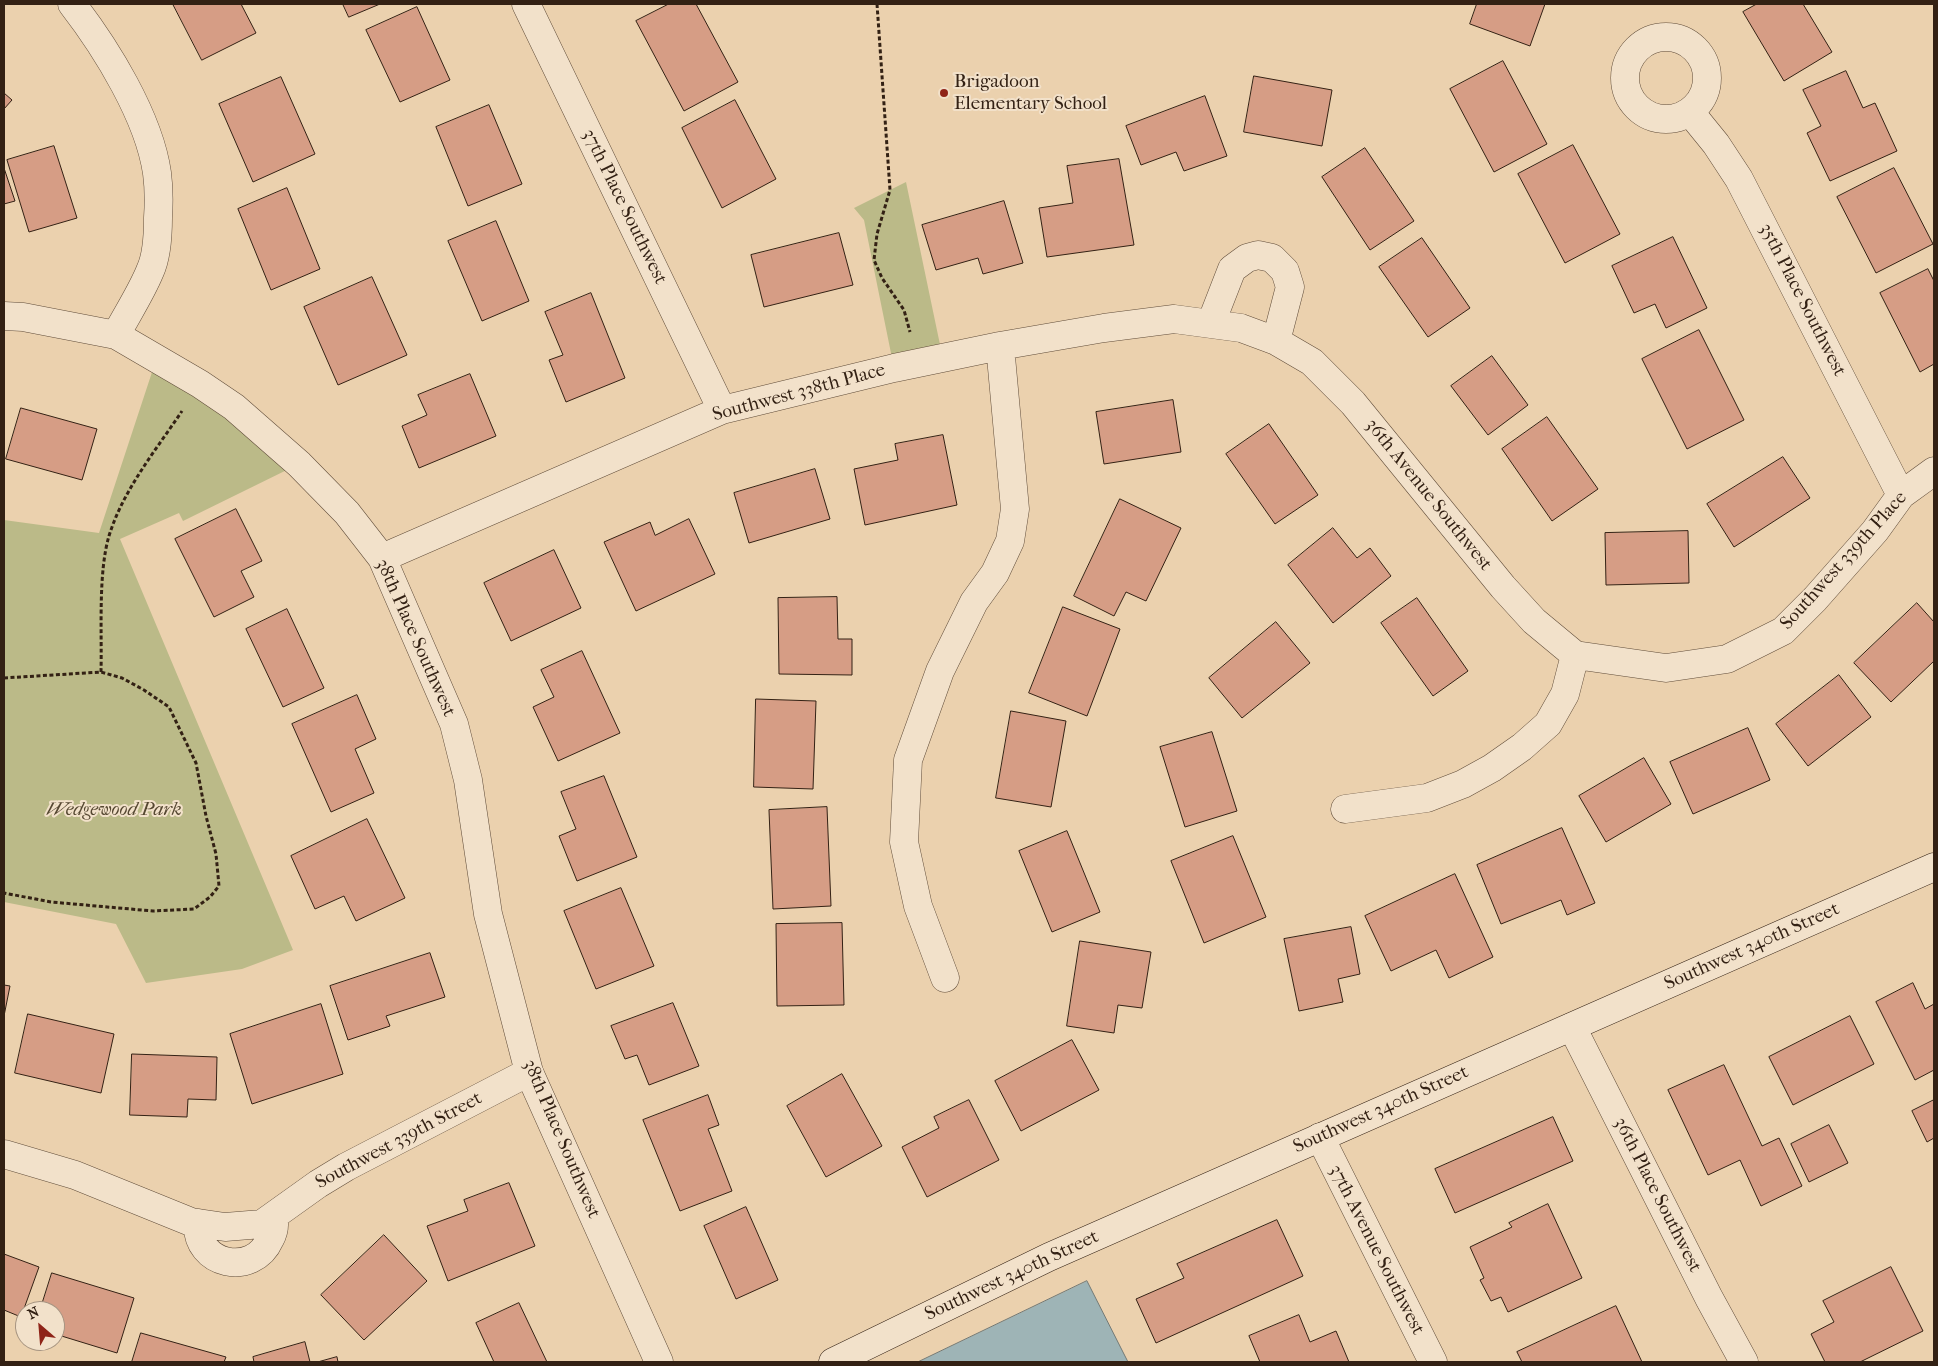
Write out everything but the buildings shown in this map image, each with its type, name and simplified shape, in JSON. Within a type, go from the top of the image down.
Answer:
[{"type":"street","points":[[72,4],[92,30],[134,104],[148,139],[156,172],[159,202],[158,234],[151,270],[116,335]]},
{"type":"street","name":"37th Place Southwest","points":[[526,4],[722,410]]},
{"type":"street","name":"35th Place Southwest","points":[[1690,112],[1716,144],[1739,178],[1901,495]]},
{"type":"street","points":[[1211,323],[1232,269],[1247,258],[1258,255],[1266,256],[1272,258],[1285,271],[1290,287],[1276,341]]},
{"type":"street","name":"38th Place Southwest","points":[[4,316],[23,317],[116,335],[200,384],[234,407],[300,464],[347,514],[382,558],[454,724],[468,780],[488,914],[529,1072],[658,1362]]},
{"type":"street","name":"Southwest 338th Place","points":[[382,558],[722,410],[914,364],[1000,346],[1104,328],[1174,319],[1241,328]]},
{"type":"street","name":"36th Avenue Southwest","points":[[1241,328],[1276,341],[1312,362],[1353,403],[1503,587],[1534,621],[1575,655]]},
{"type":"street","points":[[945,978],[918,906],[904,842],[908,760],[940,671],[974,602],[995,573],[1010,541],[1015,509],[1000,346]]},
{"type":"street","name":"Southwest 339th Place","points":[[1575,655],[1666,668],[1727,659],[1783,631],[1815,599],[1875,531],[1901,495],[1934,471]]},
{"type":"street","points":[[1345,809],[1427,798],[1463,784],[1492,768],[1522,747],[1548,724],[1565,694],[1575,655]]},
{"type":"street","name":"Southwest 340th Street","points":[[833,1362],[1049,1257],[1934,867]]},
{"type":"street","name":"36th Place Southwest","points":[[1572,1027],[1709,1298],[1744,1362]]},
{"type":"street","name":"Southwest 339th Street","points":[[4,1154],[75,1175],[191,1222],[225,1227],[262,1224],[318,1184],[346,1168],[529,1072]]},
{"type":"street","name":"37th Avenue Southwest","points":[[1320,1137],[1433,1362]]},
{"type":"street","points":[[198,1223],[197,1229],[201,1242],[209,1253],[220,1260],[233,1263],[246,1262],[258,1256],[267,1246],[273,1234],[273,1216]]},
{"type":"path","points":[[877,4],[890,190],[877,234],[874,260],[882,278],[904,310],[908,323],[914,364]]},
{"type":"path","points":[[101,672],[104,561],[109,535],[136,480],[200,384]]},
{"type":"path","points":[[4,678],[101,672],[122,678],[169,708],[196,763],[206,816],[216,854],[219,886],[210,897],[194,909],[103,908],[51,902],[4,893]]},
{"type":"green space","points":[[906,182],[943,359],[894,368],[864,220],[854,208]]},
{"type":"green space","name":"Wedgewood Park","points":[[157,357],[299,464],[183,521],[179,513],[120,539],[293,950],[242,969],[146,983],[116,924],[4,902],[4,520],[99,533]]},
{"type":"shaded area","points":[[1087,1281],[1128,1362],[918,1362]]},
{"type":"place","name":"Brigadoon Elementary School","points":[[944,93]]}]
